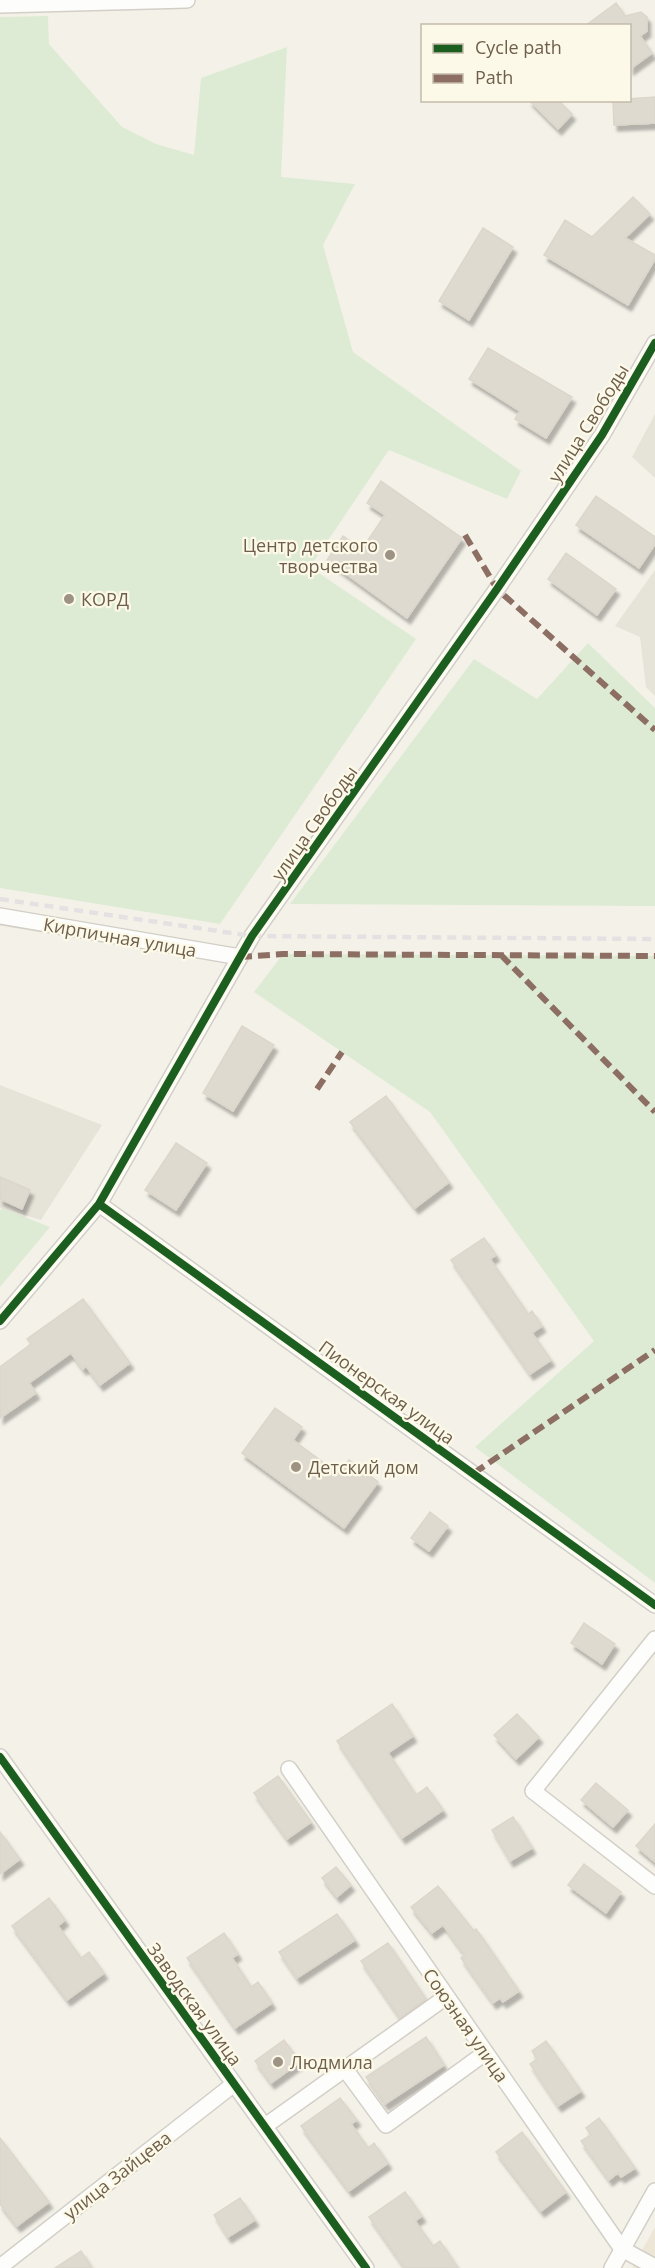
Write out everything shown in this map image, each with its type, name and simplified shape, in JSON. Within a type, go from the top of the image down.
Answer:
[{"type":"street","points":[[0,5],[187,0]]},
{"type":"street","name":"улица Свободы","points":[[0,1321],[99,1204],[252,936],[489,602],[602,435],[655,343]]},
{"type":"street","name":"Кирпичная улица","points":[[0,916],[240,957]]},
{"type":"street","name":"Пионерская улица","points":[[99,1204],[655,1605]]},
{"type":"street","points":[[655,1639],[533,1791],[655,1886]]},
{"type":"street","name":"Заводская улица","points":[[0,1757],[366,2268]]},
{"type":"street","name":"Союзная улица","points":[[289,1769],[622,2249],[655,2267]]},
{"type":"street","points":[[265,2126],[446,1997]]},
{"type":"street","points":[[345,2069],[386,2125],[485,2053]]},
{"type":"street","name":"улица Зайцева","points":[[1,2266],[234,2084]]},
{"type":"street","points":[[612,2268],[655,2191]]},
{"type":"shaded area","points":[[655,414],[655,478],[632,457]]},
{"type":"shaded area","points":[[655,570],[655,696],[646,687],[640,637],[615,626]]},
{"type":"shaded area","points":[[0,1085],[102,1125],[41,1220],[0,1208]]},
{"type":"shaded area","points":[[655,2227],[655,2268],[632,2268]]},
{"type":"green space","points":[[48,16],[49,44],[122,127],[156,144],[194,155],[201,78],[287,47],[281,177],[355,184],[323,245],[353,352],[521,471],[507,499],[389,450],[310,567],[416,639],[220,924],[0,888],[0,17]]},
{"type":"green space","points":[[588,643],[655,708],[655,906],[290,904],[474,659],[537,699]]},
{"type":"green space","points":[[283,954],[655,956],[655,1583],[475,1447],[594,1341],[430,1112],[254,992]]},
{"type":"green space","points":[[2,1208],[50,1227],[0,1287],[0,1211]]},
{"type":"building","points":[[616,3],[625,16],[641,12],[647,17],[647,31],[640,36],[652,53],[631,68],[631,24],[588,24]]},
{"type":"building","points":[[655,97],[655,123],[614,125],[613,102],[631,102],[631,99]]},
{"type":"building","points":[[531,102],[560,102],[572,114],[558,129]]},
{"type":"building","points":[[633,197],[650,214],[625,238],[655,255],[655,259],[628,305],[544,255],[565,220],[592,237]]},
{"type":"building","points":[[483,228],[513,247],[469,320],[439,301]]},
{"type":"building","points":[[488,348],[572,397],[546,438],[515,419],[520,411],[469,379]]},
{"type":"building","name":"Центр детского творчества","points":[[381,481],[462,538],[407,618],[327,560],[343,536],[362,549],[385,515],[367,503]]},
{"type":"building","points":[[596,496],[655,537],[655,544],[639,568],[576,525]]},
{"type":"building","points":[[566,553],[616,589],[597,615],[548,579]]},
{"type":"building","points":[[242,1026],[274,1045],[233,1111],[203,1093]]},
{"type":"building","points":[[386,1096],[449,1182],[415,1208],[350,1122]]},
{"type":"building","points":[[176,1143],[207,1163],[176,1210],[145,1190]]},
{"type":"building","points":[[0,1177],[30,1190],[22,1209],[0,1199]]},
{"type":"building","points":[[484,1238],[496,1255],[490,1259],[528,1314],[532,1311],[542,1326],[532,1333],[551,1360],[530,1374],[451,1260]]},
{"type":"building","points":[[83,1299],[130,1363],[100,1385],[86,1366],[83,1369],[71,1353],[29,1383],[36,1393],[0,1418],[0,1367],[31,1344],[27,1339]]},
{"type":"building","name":"Детский дом","points":[[275,1408],[302,1427],[293,1440],[339,1474],[349,1460],[378,1482],[344,1528],[242,1453]]},
{"type":"building","points":[[430,1512],[448,1526],[429,1551],[411,1538]]},
{"type":"building","points":[[584,1623],[615,1644],[602,1664],[571,1643]]},
{"type":"building","points":[[392,1704],[413,1736],[388,1753],[416,1795],[427,1787],[443,1810],[402,1838],[337,1741]]},
{"type":"building","points":[[517,1714],[539,1737],[516,1759],[494,1735]]},
{"type":"building","points":[[278,1776],[311,1822],[287,1839],[254,1793]]},
{"type":"building","points":[[596,1783],[628,1810],[613,1827],[581,1800]]},
{"type":"building","points":[[513,1817],[532,1848],[510,1861],[492,1830]]},
{"type":"building","points":[[655,1824],[655,1862],[636,1846]]},
{"type":"building","points":[[0,1832],[20,1859],[0,1874]]},
{"type":"building","points":[[584,1864],[621,1892],[606,1913],[568,1885]]},
{"type":"building","points":[[336,1867],[351,1885],[337,1897],[322,1878]]},
{"type":"building","points":[[438,1886],[474,1931],[476,1929],[519,1991],[503,2002],[500,1998],[493,2003],[461,1958],[465,1955],[443,1925],[432,1933],[411,1907]]},
{"type":"building","points":[[49,1898],[65,1920],[58,1926],[81,1958],[89,1952],[104,1973],[67,2000],[12,1926]]},
{"type":"building","points":[[337,1914],[355,1940],[297,1978],[279,1952]]},
{"type":"building","points":[[224,1933],[238,1954],[232,1958],[251,1987],[258,1982],[272,2003],[235,2028],[187,1958]]},
{"type":"building","points":[[388,1943],[426,1999],[400,2018],[361,1961]]},
{"type":"building","points":[[426,2037],[444,2065],[385,2104],[366,2077]]},
{"type":"building","name":"Людмила","points":[[284,2040],[300,2062],[271,2083],[255,2061]]},
{"type":"building","points":[[546,2041],[581,2091],[558,2106],[530,2064],[537,2059],[532,2051]]},
{"type":"building","points":[[340,2098],[357,2120],[351,2124],[368,2148],[374,2143],[388,2163],[349,2191],[301,2126]]},
{"type":"building","points":[[599,2118],[635,2168],[621,2177],[618,2173],[609,2180],[581,2141],[591,2135],[586,2128]]},
{"type":"building","points":[[522,2132],[566,2192],[541,2211],[496,2152]]},
{"type":"building","points":[[0,2138],[49,2202],[17,2226],[0,2204]]},
{"type":"building","points":[[405,2192],[422,2216],[415,2221],[433,2246],[440,2241],[458,2268],[405,2268],[369,2217]]},
{"type":"building","points":[[240,2198],[255,2220],[228,2237],[214,2215]]},
{"type":"building","points":[[81,2251],[92,2268],[55,2268]]},
{"type":"railway","points":[[0,899],[252,936],[655,939]]},
{"type":"marked path","points":[[465,535],[497,589],[655,730]]},
{"type":"marked path","points":[[240,957],[283,954],[655,956]]},
{"type":"marked path","points":[[501,955],[655,1112]]},
{"type":"marked path","points":[[317,1089],[342,1052]]},
{"type":"marked path","points":[[474,1473],[655,1350]]},
{"type":"cycle path","points":[[0,1321],[99,1204],[252,936],[497,589],[602,435],[655,343]]},
{"type":"cycle path","points":[[99,1204],[655,1605]]},
{"type":"cycle path","points":[[0,1757],[366,2268]]},
{"type":"place","name":"Центр детского творчества","points":[[390,555]]},
{"type":"place","name":"КОРД","points":[[69,599]]},
{"type":"place","name":"Детский дом","points":[[296,1467]]},
{"type":"place","name":"Людмила","points":[[278,2062]]}]
